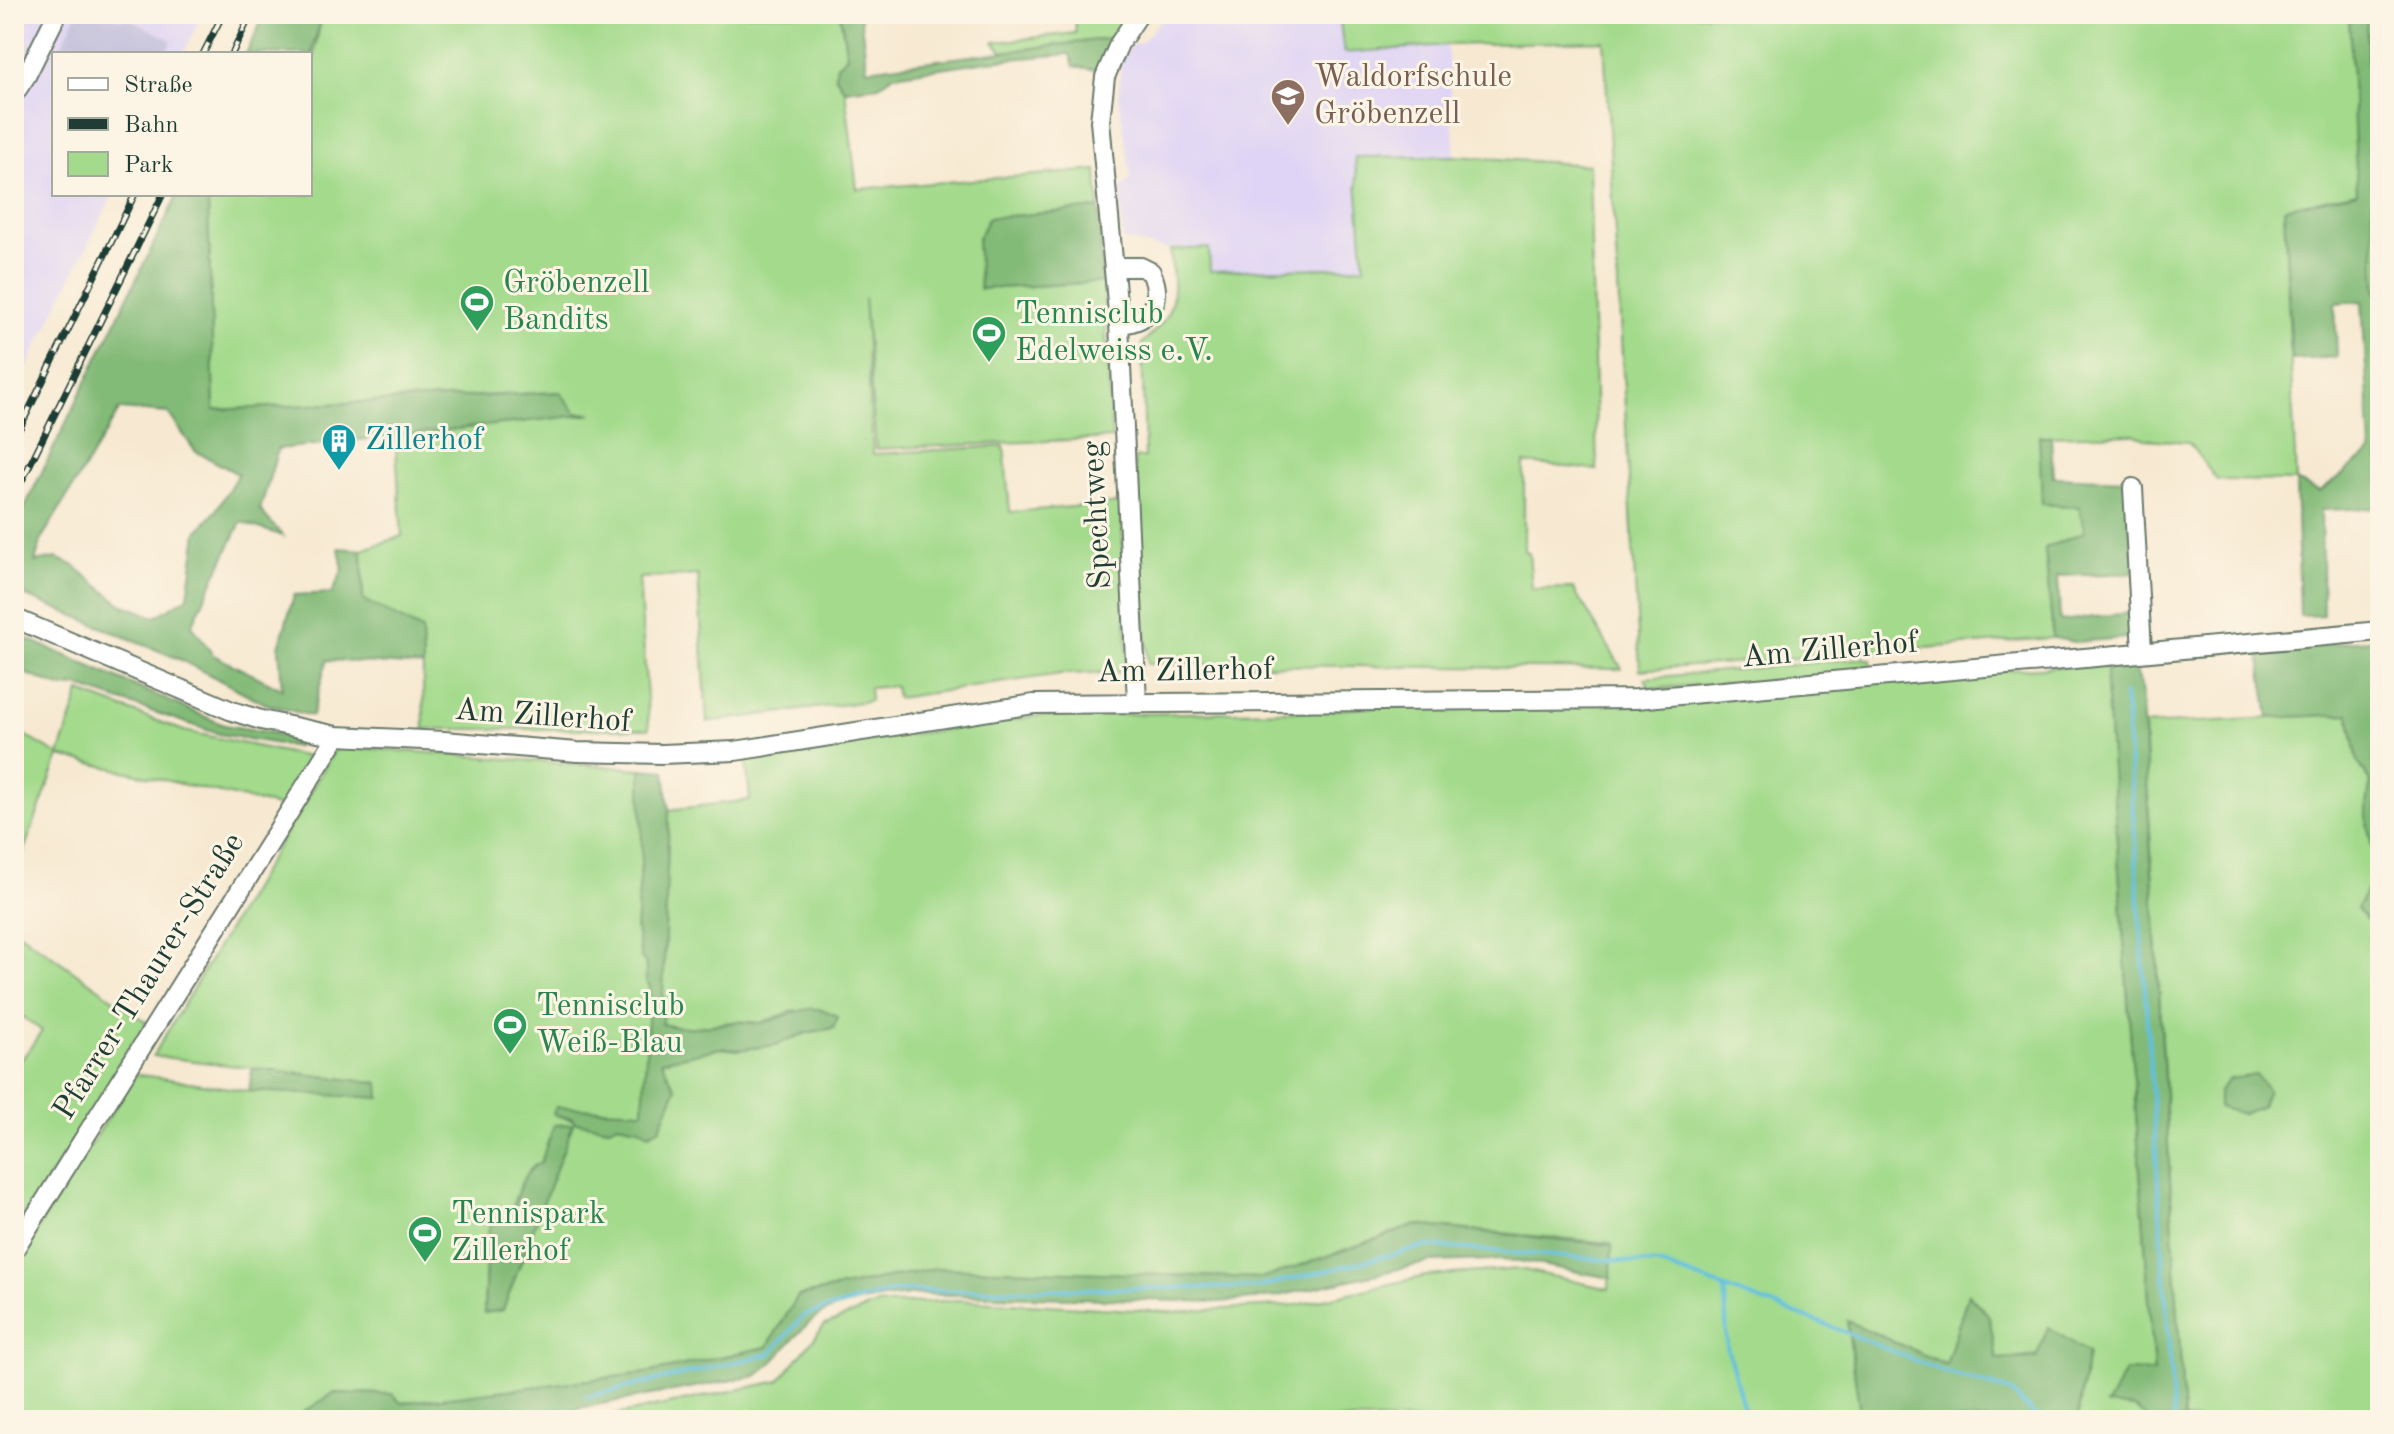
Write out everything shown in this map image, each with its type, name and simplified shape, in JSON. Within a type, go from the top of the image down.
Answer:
[{"type":"street","points":[[14,94],[57,14]]},
{"type":"street","name":"Spechtweg","points":[[1137,702],[1119,324],[1100,121],[1105,77],[1119,44],[1139,14]]},
{"type":"street","points":[[1115,267],[1141,267],[1151,272],[1158,286],[1156,303],[1149,313],[1132,323],[1119,324]]},
{"type":"street","points":[[2133,488],[2142,651]]},
{"type":"street","name":"Am Zillerhof","points":[[14,618],[232,711],[261,720],[337,736],[604,753],[735,751],[1034,704],[1636,699],[2380,631]]},
{"type":"street","name":"Pfarrer-Thaurer-Straße","points":[[14,1250],[337,736]]},
{"type":"shaded area","points":[[14,14],[202,14],[184,52],[52,52],[52,196],[112,196],[14,393]]},
{"type":"shaded area","points":[[77,14],[108,14],[121,20],[123,16],[172,40],[166,52],[58,52]]},
{"type":"shaded area","name":"Waldorfschule Gröbenzell","points":[[1166,14],[1339,14],[1344,52],[1447,45],[1455,156],[1355,157],[1365,267],[1210,271],[1170,250],[1123,240],[1120,190],[1131,178],[1119,98],[1121,61],[1131,45],[1142,42]]},
{"type":"green space","points":[[265,14],[323,14],[312,57],[312,52],[247,52]]},
{"type":"green space","points":[[323,14],[840,14],[847,56],[837,65],[836,76],[845,90],[857,189],[1097,170],[1099,208],[988,218],[981,289],[1103,282],[1112,438],[876,449],[864,297],[873,454],[1004,446],[1010,512],[1121,503],[1128,672],[1060,674],[897,698],[895,686],[869,688],[870,701],[707,722],[698,575],[639,578],[649,729],[424,729],[422,630],[363,600],[362,550],[402,536],[395,435],[586,414],[576,414],[559,392],[214,410],[208,202],[241,196],[312,196],[312,73]]},
{"type":"green space","points":[[840,14],[860,14],[867,69],[1113,38],[1108,54],[1097,70],[1074,66],[1070,54],[988,61],[894,75],[879,86],[845,90],[835,76],[837,65],[847,56]]},
{"type":"green space","points":[[1074,14],[1134,14],[1114,41],[1112,38],[1003,52],[994,42],[1076,33]]},
{"type":"green space","points":[[1339,14],[2349,14],[2357,192],[2284,209],[2296,481],[2217,480],[2188,442],[2145,439],[2134,434],[2040,436],[2042,504],[2080,506],[2085,532],[2045,548],[2053,638],[1640,670],[1604,41],[1447,45],[1344,53]]},
{"type":"green space","points":[[2349,14],[2366,14],[2376,292],[2380,292],[2380,508],[2321,510],[2323,615],[2300,616],[2296,481],[2320,492],[2371,452],[2362,301],[2335,303],[2337,357],[2292,360],[2284,208],[2357,192]]},
{"type":"green space","points":[[2366,14],[2380,14],[2380,292],[2376,293]]},
{"type":"green space","points":[[1456,156],[1589,165],[1597,470],[1524,463],[1524,551],[1529,553],[1532,589],[1573,588],[1622,669],[1148,664],[1134,458],[1145,457],[1142,343],[1163,322],[1172,302],[1170,250],[1209,248],[1210,271],[1364,267],[1355,157]]},
{"type":"green space","points":[[177,196],[241,196],[208,202],[214,410],[560,392],[576,413],[593,414],[278,449],[260,510],[283,536],[241,522],[192,625],[213,655],[282,689],[279,647],[294,595],[332,593],[343,570],[339,548],[362,550],[363,600],[422,630],[423,666],[327,660],[312,716],[266,704],[179,659],[14,591],[14,529]],"holes":[[[120,409],[168,413],[195,451],[238,474],[215,512],[197,532],[188,597],[155,617],[121,604],[73,565],[56,558],[35,562],[42,538]]]},
{"type":"green space","points":[[1099,208],[1103,282],[980,289],[977,240],[988,218]]},
{"type":"green space","points":[[2039,436],[2051,436],[2053,477],[2126,480],[2134,573],[2058,576],[2060,621],[2137,612],[2139,637],[2074,642],[2053,638],[2045,548],[2085,532],[2079,507],[2042,504]]},
{"type":"green space","points":[[14,633],[224,725],[300,737],[297,747],[219,734],[77,686],[63,688],[14,669]]},
{"type":"green space","points":[[2380,639],[2380,865],[2368,825],[2371,782],[2358,762],[2349,714],[2269,718],[2259,650]]},
{"type":"green space","points":[[1864,658],[1871,660],[1872,671],[1657,688],[1649,687],[1645,678]]},
{"type":"green space","points":[[2106,664],[2154,1372],[2107,1404],[2134,1408],[2150,1420],[2077,1420],[2088,1353],[1996,1359],[1989,1316],[1968,1294],[1947,1365],[1847,1321],[1861,1420],[592,1420],[779,1381],[825,1325],[875,1305],[958,1300],[1169,1312],[1297,1305],[1426,1276],[1520,1269],[1609,1289],[1611,1243],[1416,1225],[1264,1278],[936,1268],[798,1296],[767,1347],[646,1373],[400,1403],[392,1394],[334,1393],[291,1420],[14,1420],[14,1266],[136,1074],[249,1091],[378,1083],[153,1056],[337,746],[641,769],[646,982],[650,985],[643,1112],[556,1107],[557,1116],[609,1128],[617,1124],[639,1128],[668,1105],[676,1089],[660,1061],[721,1048],[738,1050],[775,1045],[806,1033],[833,1028],[795,1010],[761,1023],[739,1021],[682,1029],[662,1024],[669,810],[750,800],[746,758],[1039,716],[1327,710]],"holes":[[[554,1125],[503,1310],[484,1313],[487,1236],[511,1218],[515,1198],[541,1163]]]},
{"type":"green space","points":[[2106,664],[2134,665],[2141,686],[2184,1420],[2150,1420],[2134,1408],[2107,1405],[2125,1371],[2154,1372]]},
{"type":"green space","points":[[80,692],[184,731],[312,758],[281,807],[59,756],[14,877],[14,729],[59,755]]},
{"type":"green space","points":[[2349,714],[2358,762],[2371,782],[2367,819],[2380,874],[2371,881],[2370,938],[2380,952],[2380,1420],[2184,1420],[2144,725]]},
{"type":"green space","points":[[641,769],[665,771],[669,810],[662,1024],[690,1027],[761,1023],[808,1009],[828,1011],[838,1017],[833,1028],[806,1033],[775,1045],[738,1050],[721,1048],[661,1061],[676,1089],[660,1128],[649,1134],[639,1128],[617,1124],[609,1128],[574,1122],[572,1118],[553,1113],[556,1107],[643,1111],[650,986],[646,982],[646,963],[641,958],[636,929],[642,850]]},
{"type":"green space","points":[[2380,874],[2380,952],[2369,938],[2372,925],[2357,909],[2371,881]]},
{"type":"green space","points":[[14,929],[149,1024],[14,1231],[14,1070],[42,1031],[14,1010]]},
{"type":"green space","points":[[252,1068],[379,1083],[380,1098],[249,1091]]},
{"type":"green space","points":[[2256,1075],[2268,1090],[2261,1107],[2242,1114],[2219,1107],[2219,1091],[2230,1079]]},
{"type":"green space","points":[[573,1124],[503,1310],[484,1313],[487,1236],[492,1218],[511,1218],[520,1186],[528,1172],[541,1162],[554,1125]]},
{"type":"green space","points":[[1416,1225],[1612,1245],[1611,1278],[1519,1261],[1490,1260],[1430,1262],[1274,1297],[1219,1302],[916,1294],[863,1301],[824,1313],[806,1325],[756,1376],[512,1420],[291,1420],[334,1393],[392,1394],[401,1403],[646,1373],[767,1347],[798,1296],[936,1268],[1264,1278]]},
{"type":"green space","points":[[1968,1294],[1989,1316],[1997,1359],[2036,1358],[2048,1327],[2088,1353],[2077,1420],[1861,1420],[1847,1321],[1946,1365]]},
{"type":"waterway","points":[[2125,694],[2174,1420]]},
{"type":"waterway","points":[[586,1397],[770,1354],[804,1315],[894,1291],[1259,1287],[1427,1246],[1659,1264],[1827,1325],[1944,1372],[2010,1391],[2039,1420]]},
{"type":"waterway","points":[[1725,1289],[1727,1347],[1747,1420]]},
{"type":"railway","points":[[204,52],[223,14]]},
{"type":"railway","points":[[233,52],[251,14]]},
{"type":"railway","points":[[14,440],[134,196]]},
{"type":"railway","points":[[14,497],[162,196]]},
{"type":"place","name":"Waldorfschule Gröbenzell","points":[[1288,127]]},
{"type":"place","name":"Gröbenzell Bandits","points":[[477,333]]},
{"type":"place","name":"Tennisclub Edelweiss e.V.","points":[[989,364]]},
{"type":"place","name":"Zillerhof","points":[[339,472]]},
{"type":"place","name":"Tennisclub Weiß-Blau","points":[[510,1056]]},
{"type":"place","name":"Tennispark Zillerhof","points":[[425,1264]]}]
